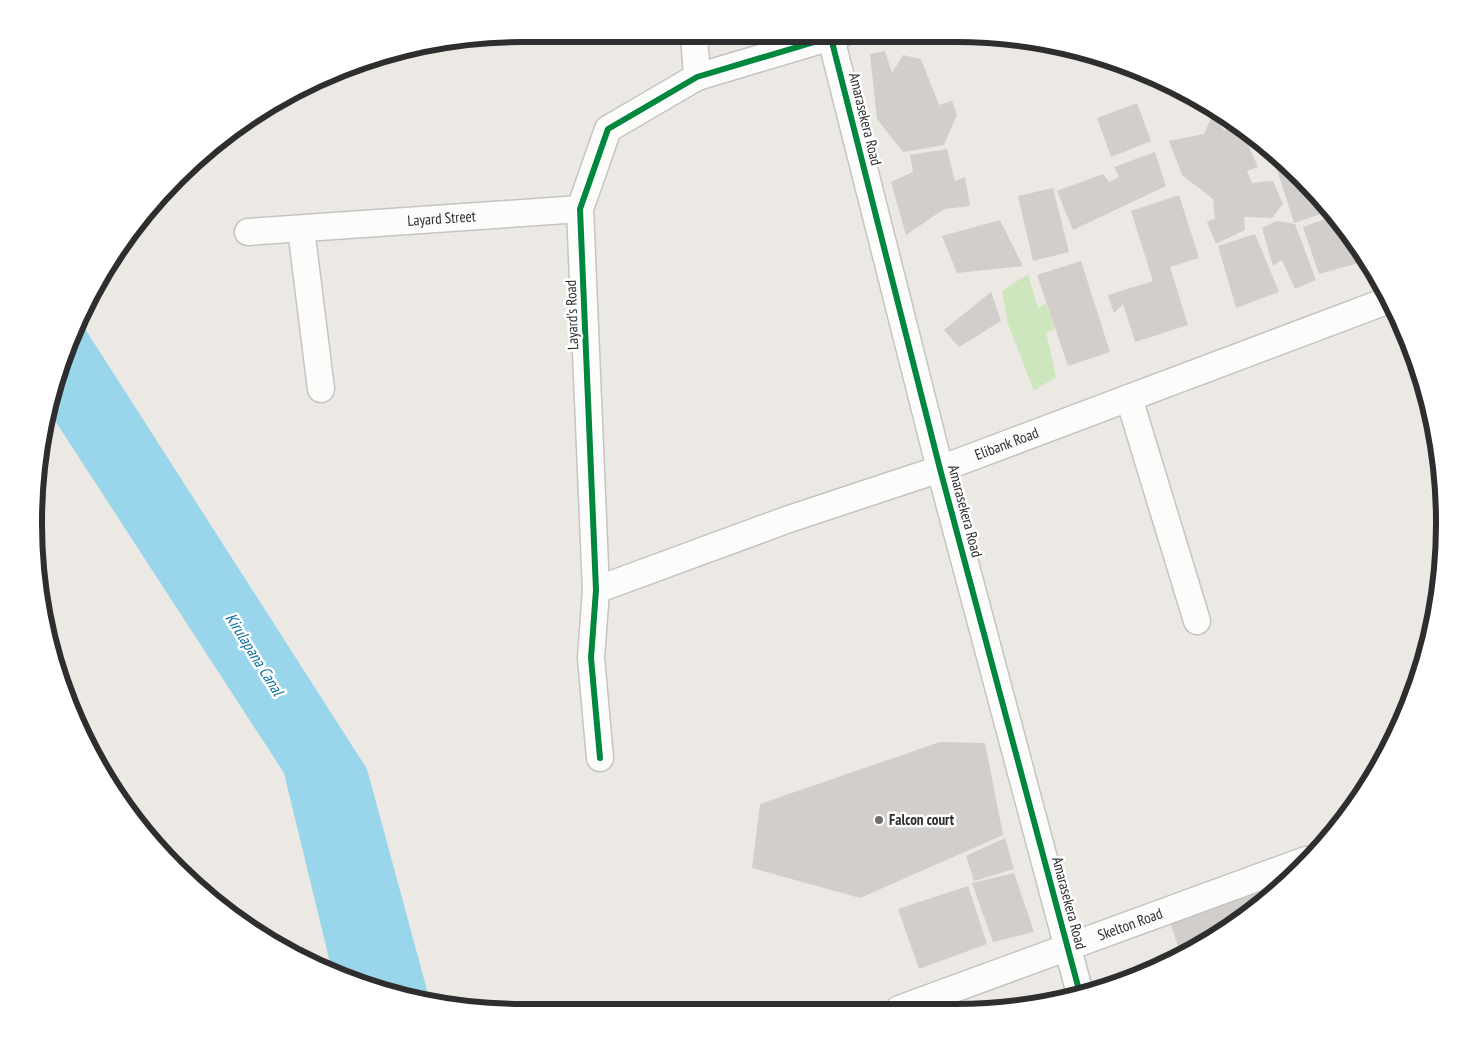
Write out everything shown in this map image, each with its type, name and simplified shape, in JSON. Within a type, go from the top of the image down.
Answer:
[{"type":"street","points":[[695,42],[697,77]]},
{"type":"street","name":"Layard's Road","points":[[600,758],[591,658],[596,590],[580,209],[608,130],[697,77],[816,42]]},
{"type":"street","name":"Amarasekera Road","points":[[837,42],[940,469],[1078,987]]},
{"type":"street","name":"Layard Street","points":[[248,232],[580,209]]},
{"type":"street","points":[[301,229],[321,389]]},
{"type":"street","name":"Elibank Road","points":[[596,590],[789,519],[940,469],[1382,303]]},
{"type":"street","points":[[1129,398],[1197,621]]},
{"type":"street","name":"Skelton Road","points":[[913,1004],[1293,865]]},
{"type":"green space","points":[[1028,274],[1038,308],[1046,303],[1055,329],[1046,332],[1056,377],[1034,391],[1008,324],[1002,291]]},
{"type":"water","name":"Kirulapana Canal","points":[[84,327],[367,769],[428,994],[369,978],[330,963],[284,773],[54,419],[68,369]]},
{"type":"building","points":[[885,51],[892,73],[903,55],[921,59],[939,105],[952,101],[957,115],[944,145],[903,152],[877,119],[870,54]]},
{"type":"building","points":[[1137,103],[1151,141],[1111,157],[1097,118]]},
{"type":"building","points":[[1212,117],[1225,131],[1225,125],[1246,141],[1258,167],[1247,171],[1252,183],[1273,181],[1283,204],[1272,218],[1244,217],[1245,230],[1216,244],[1207,222],[1215,218],[1213,199],[1182,175],[1169,141],[1204,134]]},
{"type":"building","points":[[947,149],[955,181],[965,177],[970,206],[944,209],[906,235],[891,182],[913,172],[910,155]]},
{"type":"building","points":[[1155,152],[1166,186],[1073,230],[1057,191],[1103,174],[1109,182],[1119,177],[1114,167]]},
{"type":"building","points":[[1276,165],[1295,183],[1322,214],[1294,223]]},
{"type":"building","points":[[1053,188],[1069,252],[1033,261],[1018,196]]},
{"type":"building","points":[[1179,195],[1199,258],[1170,267],[1188,325],[1135,342],[1123,304],[1114,313],[1108,295],[1153,281],[1131,211]]},
{"type":"building","points":[[1327,219],[1359,263],[1319,274],[1303,227]]},
{"type":"building","points":[[1000,220],[1023,266],[957,273],[942,236]]},
{"type":"building","points":[[1276,221],[1295,224],[1316,280],[1295,289],[1282,260],[1273,266],[1262,228]]},
{"type":"building","points":[[1255,234],[1279,292],[1236,308],[1218,246]]},
{"type":"building","points":[[1081,261],[1110,352],[1068,366],[1037,275]]},
{"type":"building","points":[[991,292],[1001,321],[959,347],[944,330]]},
{"type":"building","name":"Falcon court","points":[[940,742],[985,743],[1003,835],[860,898],[752,868],[760,804]]},
{"type":"building","points":[[1005,838],[1014,869],[974,881],[966,856]]},
{"type":"building","points":[[1014,873],[1034,932],[993,942],[972,883]]},
{"type":"building","points":[[968,886],[987,944],[919,969],[898,909]]},
{"type":"building","points":[[1256,893],[1257,896],[1222,923],[1179,948],[1170,922]]},
{"type":"cycle path","points":[[600,758],[591,658],[596,590],[580,209],[608,129],[697,77],[814,42]]},
{"type":"cycle path","points":[[832,42],[940,469],[1078,987]]},
{"type":"place","name":"Falcon court","points":[[879,820]]}]
